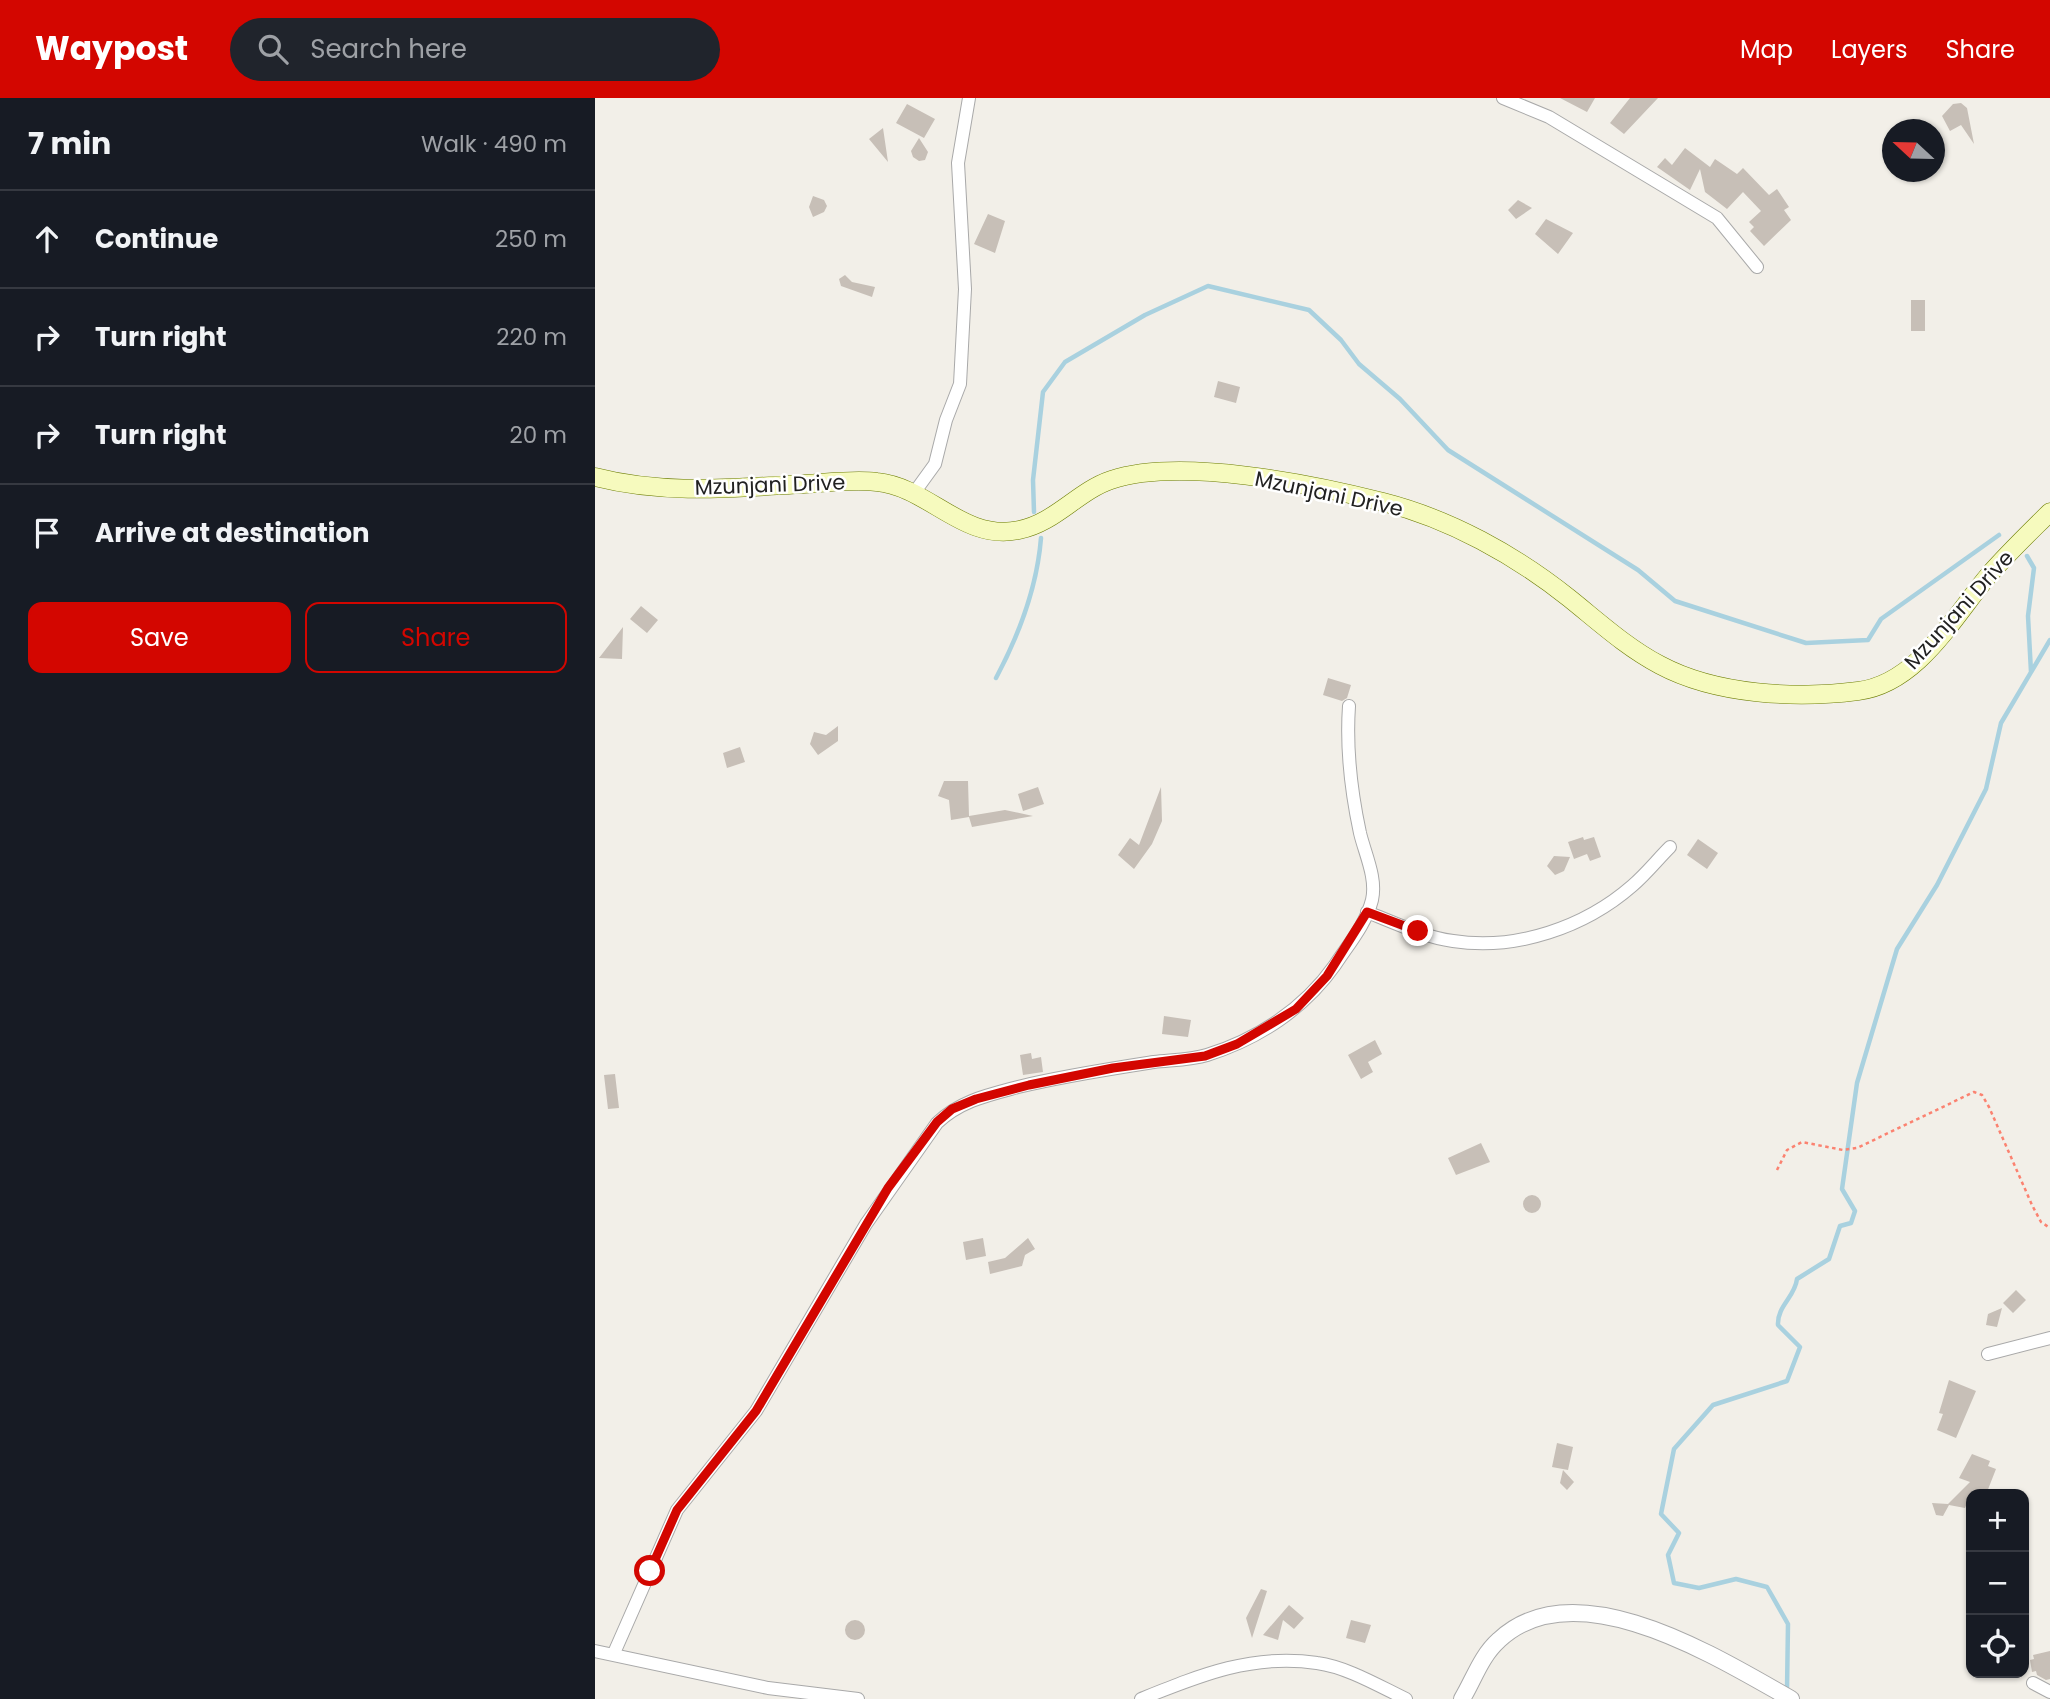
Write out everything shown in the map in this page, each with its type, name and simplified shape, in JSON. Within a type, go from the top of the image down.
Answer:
[{"type":"main road","name":"Mzunjani Drive","points":[[595,477],[645,486],[701,490],[868,481],[897,485],[958,520],[996,531],[1020,530],[1038,523],[1061,512],[1089,490],[1136,474],[1173,471],[1247,476],[1386,502],[1508,554],[1630,648],[1664,667],[1704,682],[1761,692],[1863,691],[1911,667],[1992,572],[2050,512]]},
{"type":"street","points":[[914,493],[936,464],[946,420],[960,384],[965,289],[958,163],[969,98]]},
{"type":"street","points":[[1503,98],[1549,117],[1717,218],[1757,267]]},
{"type":"street","points":[[614,1653],[677,1510],[756,1411],[888,1188],[937,1122],[952,1109],[976,1099],[1029,1085],[1113,1068],[1205,1056],[1237,1044],[1296,1009],[1327,976],[1367,912],[1372,884],[1354,798],[1347,739],[1349,706]]},
{"type":"street","points":[[1367,912],[1453,941],[1475,943],[1534,937],[1567,925],[1607,904],[1632,886],[1670,847]]},
{"type":"street","points":[[1988,1354],[2050,1338]]},
{"type":"street","points":[[1462,1699],[1478,1667],[1497,1641],[1514,1628],[1541,1617],[1570,1614],[1617,1618],[1654,1629],[1791,1699]]},
{"type":"street","points":[[595,1651],[768,1688],[858,1699]]},
{"type":"street","points":[[1141,1699],[1208,1672],[1243,1664],[1302,1662],[1329,1665],[1406,1699]]},
{"type":"street","points":[[2033,1683],[2050,1692]]},
{"type":"path","points":[[1777,1170],[1787,1150],[1802,1142],[1843,1150],[1857,1148],[1974,1092],[1982,1095],[1989,1107],[2032,1205],[2042,1222],[2050,1228]]},
{"type":"building","points":[[1560,98],[1595,98],[1587,112]]},
{"type":"building","points":[[1630,98],[1658,98],[1624,134],[1610,123]]},
{"type":"building","points":[[1961,103],[1967,108],[1974,144],[1961,125],[1950,131],[1942,116],[1953,104]]},
{"type":"building","points":[[907,104],[935,119],[924,138],[896,123]]},
{"type":"building","points":[[883,128],[888,162],[869,139]]},
{"type":"building","points":[[919,138],[928,152],[925,160],[919,161],[913,157],[911,151]]},
{"type":"building","points":[[1685,148],[1710,167],[1715,159],[1737,174],[1743,168],[1769,195],[1777,189],[1789,207],[1784,210],[1791,220],[1764,246],[1750,231],[1754,227],[1749,222],[1761,211],[1743,192],[1727,209],[1705,192],[1700,169],[1690,190],[1657,167],[1665,158],[1672,165]]},
{"type":"building","points":[[813,196],[824,200],[827,206],[824,212],[813,217],[809,207]]},
{"type":"building","points":[[1518,200],[1532,208],[1516,219],[1508,210]]},
{"type":"building","points":[[988,214],[1005,221],[995,253],[974,244]]},
{"type":"building","points":[[1546,219],[1573,233],[1558,254],[1535,234]]},
{"type":"building","points":[[845,275],[852,282],[875,287],[872,297],[841,286],[839,279]]},
{"type":"building","points":[[1911,300],[1925,300],[1925,331],[1911,331]]},
{"type":"building","points":[[1218,381],[1240,387],[1236,403],[1214,397]]},
{"type":"building","points":[[641,606],[658,620],[647,633],[630,619]]},
{"type":"building","points":[[623,627],[622,659],[599,658]]},
{"type":"building","points":[[1328,678],[1351,685],[1347,698],[1342,701],[1323,695]]},
{"type":"building","points":[[838,726],[838,741],[818,755],[810,744],[814,732],[826,735]]},
{"type":"building","points":[[740,747],[745,762],[727,768],[723,753]]},
{"type":"building","points":[[944,781],[968,781],[969,816],[1005,810],[1033,816],[972,827],[969,817],[951,820],[949,800],[938,796]]},
{"type":"building","points":[[1038,787],[1044,804],[1023,811],[1018,794]]},
{"type":"building","points":[[1161,787],[1162,821],[1152,844],[1134,869],[1118,855],[1130,838],[1139,845]]},
{"type":"building","points":[[1583,837],[1584,840],[1594,837],[1601,857],[1590,861],[1587,854],[1574,859],[1568,842]]},
{"type":"building","points":[[1698,839],[1718,853],[1707,869],[1687,855]]},
{"type":"building","points":[[1554,856],[1570,857],[1564,871],[1555,875],[1547,866]]},
{"type":"building","points":[[1164,1016],[1191,1020],[1188,1037],[1162,1034]]},
{"type":"building","points":[[1375,1040],[1382,1054],[1368,1062],[1373,1072],[1361,1079],[1348,1055]]},
{"type":"building","points":[[1031,1053],[1032,1059],[1041,1057],[1043,1072],[1023,1075],[1020,1055]]},
{"type":"building","points":[[615,1074],[619,1108],[608,1109],[604,1075]]},
{"type":"building","points":[[1481,1143],[1490,1162],[1456,1175],[1448,1158]]},
{"type":"building","points":[[1532,1195],[1538,1198],[1541,1204],[1538,1210],[1532,1213],[1526,1210],[1523,1204],[1526,1198]]},
{"type":"building","points":[[983,1238],[986,1256],[966,1260],[963,1242]]},
{"type":"building","points":[[1028,1238],[1035,1249],[1025,1255],[1022,1266],[990,1274],[988,1262],[1005,1258]]},
{"type":"building","points":[[2016,1290],[2026,1300],[2013,1313],[2003,1303]]},
{"type":"building","points":[[2002,1308],[1997,1327],[1986,1325],[1988,1314]]},
{"type":"building","points":[[1949,1380],[1976,1391],[1956,1438],[1937,1430],[1943,1414],[1939,1413]]},
{"type":"building","points":[[1557,1443],[1573,1447],[1568,1470],[1552,1467]]},
{"type":"building","points":[[1972,1454],[1990,1461],[1988,1466],[1996,1469],[1988,1489],[1966,1489],[1965,1508],[1949,1505],[1943,1516],[1936,1515],[1932,1503],[1948,1504],[1970,1482],[1959,1478]]},
{"type":"building","points":[[1563,1470],[1574,1482],[1567,1490],[1560,1483]]},
{"type":"building","points":[[1261,1589],[1267,1591],[1252,1638],[1246,1618]]},
{"type":"building","points":[[1289,1605],[1304,1618],[1294,1629],[1283,1620],[1278,1640],[1263,1635]]},
{"type":"building","points":[[855,1620],[862,1623],[865,1630],[862,1637],[855,1640],[848,1637],[845,1630],[848,1623]]},
{"type":"building","points":[[1351,1620],[1371,1625],[1365,1643],[1346,1638]]},
{"type":"building","points":[[2050,1651],[2050,1679],[2046,1680],[2037,1675],[2036,1671],[2032,1672],[2030,1660],[2034,1659],[2033,1655]]},
{"type":"waterway","points":[[1034,512],[1033,480],[1043,392],[1065,362],[1145,315],[1208,286],[1309,310],[1341,340],[1359,364],[1400,399],[1448,450],[1638,570],[1675,601],[1806,643],[1868,640],[1881,619],[1999,535]]},
{"type":"waterway","points":[[996,678],[1026,610],[1036,575],[1041,538]]},
{"type":"waterway","points":[[2027,556],[2034,568],[2028,616],[2031,672]]},
{"type":"waterway","points":[[1787,1690],[1788,1624],[1767,1587],[1736,1579],[1699,1588],[1674,1583],[1668,1555],[1679,1533],[1661,1514],[1674,1449],[1713,1405],[1787,1381],[1800,1347],[1778,1325],[1778,1318],[1797,1279],[1829,1259],[1840,1226],[1851,1223],[1855,1211],[1842,1189],[1857,1083],[1897,949],[1937,885],[1986,789],[2001,723],[2050,640]]},
{"type":"route","points":[[650,1571],[677,1510],[756,1411],[888,1188],[937,1122],[952,1109],[976,1099],[1029,1085],[1113,1068],[1205,1056],[1237,1044],[1296,1009],[1327,976],[1367,912],[1418,931]]}]
